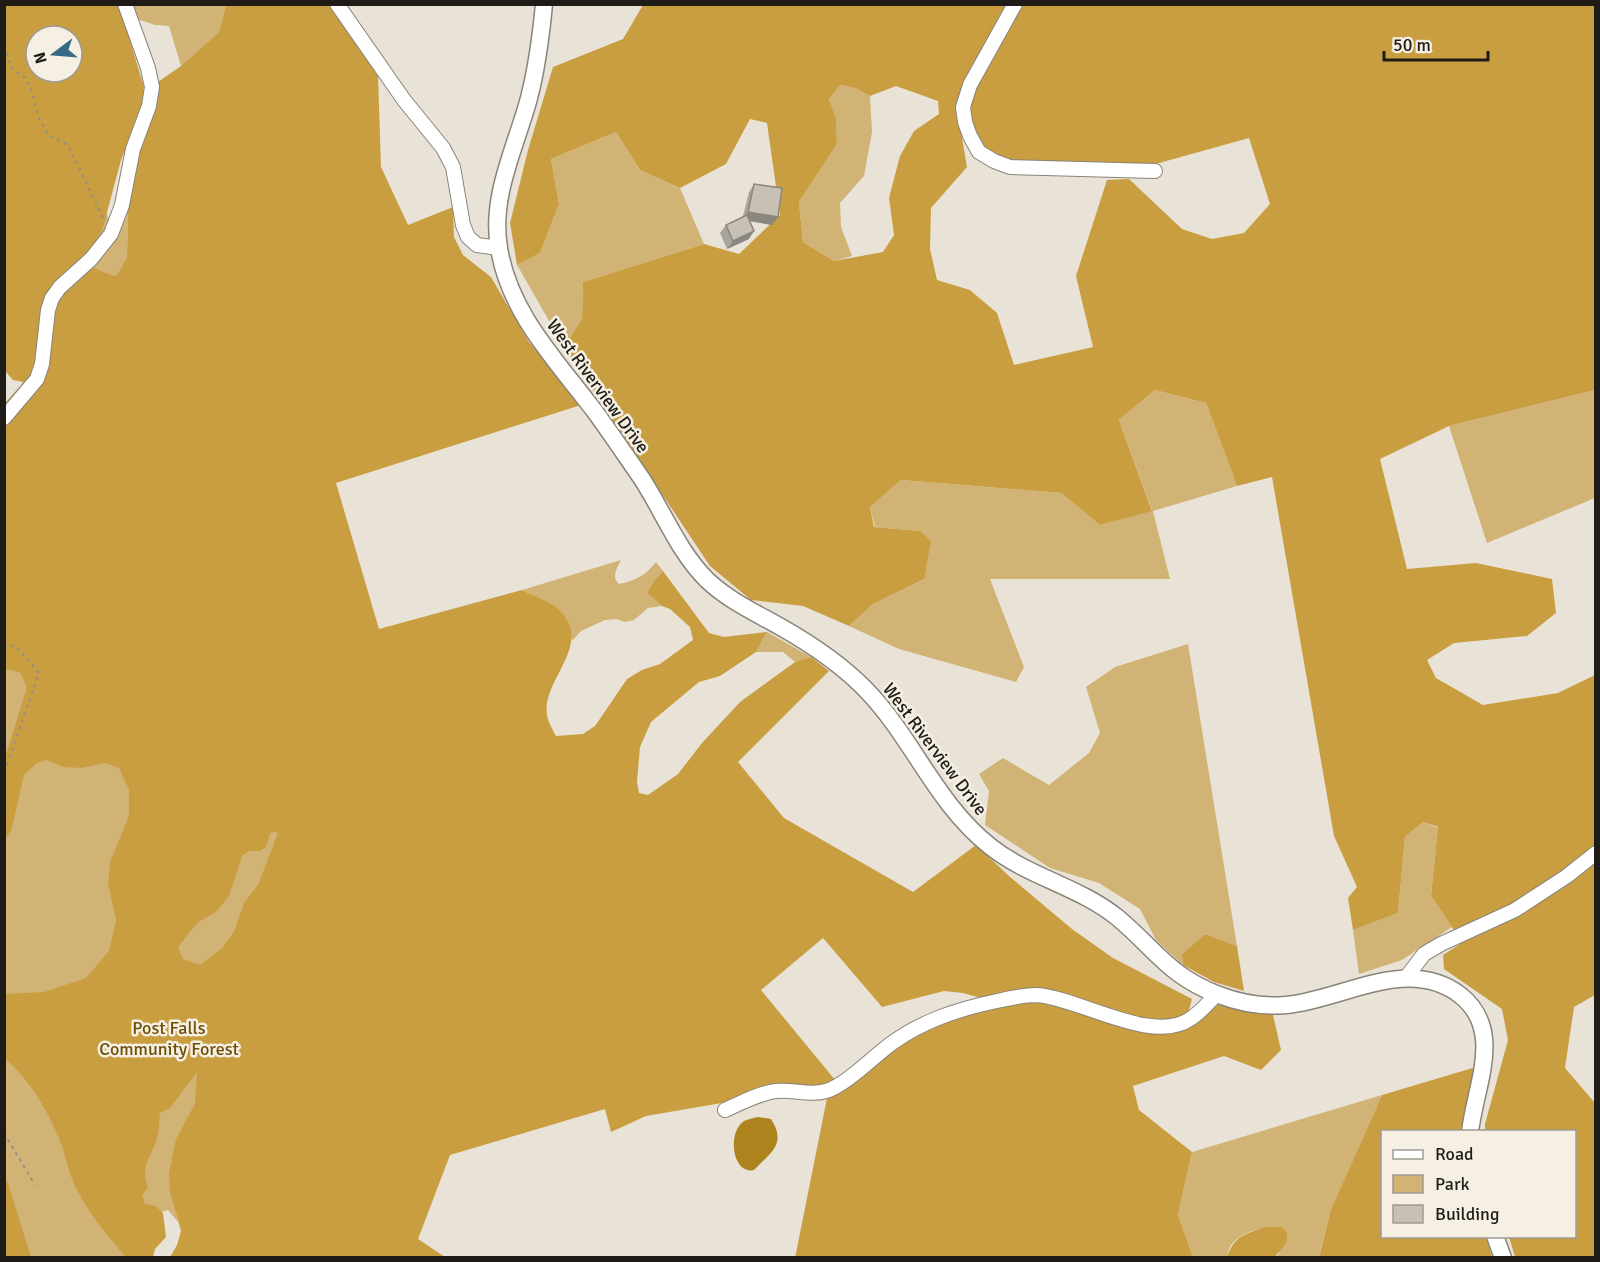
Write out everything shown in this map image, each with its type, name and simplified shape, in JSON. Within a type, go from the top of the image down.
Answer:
[{"type":"street","points":[[4,417],[37,379],[42,364],[48,310],[52,298],[60,287],[91,259],[111,234],[122,205],[133,149],[149,106],[152,87],[148,68],[125,4]]},
{"type":"street","points":[[336,4],[404,100],[443,147],[453,167],[463,225],[468,237],[477,245],[499,248]]},
{"type":"street","name":"West Riverview Drive","points":[[544,4],[530,95],[501,189],[497,221],[499,248],[507,280],[521,312],[538,339],[593,409],[645,483],[689,560],[708,581],[731,599],[786,629],[820,652],[868,692],[903,736],[947,803],[967,826],[992,848],[1023,868],[1104,908],[1119,919],[1171,969],[1191,982],[1217,994],[1258,1005],[1283,1006],[1308,1002],[1364,985],[1405,979],[1431,982],[1450,989],[1465,999],[1476,1012],[1483,1028],[1485,1047],[1484,1064],[1470,1130]]},
{"type":"street","points":[[1015,4],[970,85],[963,106],[965,122],[979,152],[1010,167],[1155,171]]},
{"type":"street","points":[[1405,979],[1424,954],[1515,910],[1568,876],[1596,853]]},
{"type":"street","points":[[725,1110],[775,1091],[813,1093],[826,1091],[838,1085],[894,1042],[931,1020],[963,1008],[1037,995],[1059,999],[1144,1026],[1171,1026],[1191,1019],[1217,994]]},
{"type":"street","points":[[1496,1238],[1503,1257]]},
{"type":"path","points":[[4,46],[12,69],[26,78],[39,118],[50,136],[68,145],[111,234]]},
{"type":"path","points":[[4,648],[15,645],[39,673],[4,773]]},
{"type":"path","points":[[4,1132],[35,1185]]},
{"type":"green space","name":"Post Falls Community Forest","points":[[48,4],[40,24],[24,24],[24,84],[70,84],[113,235],[128,209],[127,258],[372,1152],[175,1208],[178,1222],[168,1210],[102,1228],[125,1257],[31,1257],[28,1249],[5,1255],[4,404],[22,384],[31,362],[4,5]]},
{"type":"green space","points":[[5,5],[119,5],[144,87],[142,109],[121,160],[102,231],[88,253],[52,289],[42,305],[35,364],[28,383],[13,380],[5,371]]},
{"type":"green space","points":[[130,5],[226,5],[219,32],[181,66],[169,26],[155,25],[137,19]]},
{"type":"green space","points":[[226,5],[328,5],[331,7],[378,75],[381,167],[408,225],[453,207],[454,237],[463,255],[491,277],[529,342],[581,405],[336,483],[379,629],[522,590],[546,601],[559,610],[569,623],[571,636],[569,649],[547,702],[547,715],[556,736],[583,734],[595,726],[627,679],[642,670],[660,664],[693,640],[690,627],[647,593],[663,571],[709,633],[724,637],[767,632],[756,652],[720,676],[699,682],[651,722],[640,747],[637,782],[639,793],[648,795],[678,774],[702,743],[740,702],[795,662],[811,657],[829,671],[738,762],[784,818],[913,892],[976,845],[1072,929],[1113,958],[1192,999],[1188,1014],[1171,1021],[1149,1021],[1054,992],[981,998],[944,991],[882,1007],[823,938],[761,990],[836,1081],[821,1086],[646,1116],[611,1132],[605,1109],[450,1155],[418,1239],[445,1257],[170,1257],[181,1231],[170,1192],[169,1173],[176,1139],[195,1104],[197,1072],[170,1108],[160,1113],[157,1139],[145,1169],[148,1188],[142,1195],[145,1204],[156,1206],[163,1213],[166,1237],[155,1249],[153,1257],[125,1257],[96,1221],[78,1192],[57,1133],[45,1109],[23,1077],[4,1057],[5,994],[44,992],[86,978],[109,951],[116,920],[108,883],[110,862],[129,816],[129,790],[119,768],[105,763],[81,768],[64,767],[46,760],[37,763],[24,775],[12,828],[5,840],[5,758],[27,687],[20,672],[5,669],[5,427],[31,397],[43,374],[54,310],[62,292],[89,266],[113,276],[117,275],[127,258],[128,209],[138,149],[155,84],[181,66],[219,32]],"holes":[[[270,833],[278,833],[258,885],[244,903],[234,932],[222,948],[200,965],[183,959],[178,947],[197,923],[216,912],[229,896],[242,856],[249,851],[260,851],[266,847]]]},
{"type":"green space","points":[[643,5],[1009,5],[957,109],[967,167],[931,208],[930,249],[937,280],[970,290],[997,313],[1014,365],[1093,347],[1076,276],[1107,180],[1129,179],[1182,229],[1212,239],[1244,233],[1270,204],[1249,138],[1152,165],[1009,163],[982,146],[974,131],[970,106],[974,87],[1023,5],[1595,5],[1595,390],[1449,426],[1380,459],[1407,569],[1476,563],[1552,579],[1556,613],[1527,636],[1454,643],[1427,660],[1436,678],[1483,705],[1558,693],[1595,675],[1595,995],[1574,1007],[1565,1068],[1595,1103],[1595,1257],[1515,1257],[1509,1238],[1576,1238],[1576,1130],[1485,1130],[1508,1040],[1502,1009],[1444,969],[1443,955],[1460,944],[1452,927],[1431,896],[1438,827],[1423,822],[1405,837],[1398,913],[1353,930],[1348,898],[1357,887],[1334,836],[1272,477],[1237,486],[1206,403],[1155,390],[1119,420],[1152,511],[1100,525],[1061,493],[901,480],[870,507],[874,527],[920,531],[931,541],[924,579],[873,604],[849,626],[803,606],[751,600],[710,566],[564,347],[582,319],[583,282],[704,244],[739,254],[780,215],[767,123],[750,119],[726,164],[680,188],[640,170],[616,132],[551,159],[559,204],[540,253],[517,265],[510,223],[528,150],[553,67],[623,39]],"holes":[[[840,85],[855,88],[870,96],[896,86],[938,101],[939,114],[914,131],[900,156],[889,198],[894,235],[883,252],[834,261],[803,242],[799,202],[837,144],[836,118],[829,99]]]},
{"type":"green space","points":[[840,85],[855,88],[870,96],[872,132],[864,176],[840,203],[841,227],[852,256],[834,261],[803,242],[799,202],[837,144],[836,118],[829,99]]},
{"type":"green space","points":[[616,132],[640,170],[680,188],[704,244],[583,282],[582,319],[564,347],[517,265],[540,253],[559,204],[551,159]]},
{"type":"green space","points":[[1155,390],[1206,403],[1237,486],[1153,511],[1170,579],[990,579],[1024,667],[1016,682],[899,649],[849,626],[873,604],[924,579],[920,531],[875,527],[870,507],[901,480],[1061,493],[1100,525],[1152,510],[1119,420]]},
{"type":"green space","points":[[1595,390],[1595,498],[1487,543],[1449,426]]},
{"type":"green space","points":[[621,560],[615,575],[619,584],[640,577],[656,562],[663,571],[647,593],[662,606],[648,608],[634,620],[625,622],[616,619],[605,620],[581,631],[572,641],[570,630],[561,614],[548,603],[522,590]]},
{"type":"green space","points":[[767,632],[811,657],[795,662],[783,652],[756,652]]},
{"type":"green space","points":[[1188,644],[1237,946],[1205,934],[1182,954],[1183,965],[1156,940],[1140,909],[1099,883],[1050,868],[985,825],[989,791],[979,774],[1003,758],[1049,785],[1089,753],[1100,733],[1086,687],[1115,667]]},
{"type":"green space","points":[[1423,822],[1438,828],[1431,896],[1452,927],[1402,960],[1359,974],[1353,930],[1398,913],[1405,837]]},
{"type":"green space","points":[[1205,934],[1237,946],[1244,991],[1214,982],[1183,965],[1182,954]]},
{"type":"green space","points":[[1022,1002],[1050,1002],[1189,1026],[1218,1005],[1273,1015],[1281,1050],[1261,1070],[1224,1056],[1133,1086],[1139,1110],[1192,1152],[1178,1215],[1193,1257],[795,1258],[827,1098],[839,1092],[900,1044],[936,1023]]},
{"type":"green space","points":[[1476,1067],[1461,1130],[1381,1130],[1381,1238],[1486,1238],[1492,1257],[1319,1258],[1331,1209],[1382,1095]]},
{"type":"green space","points":[[1382,1095],[1331,1209],[1319,1257],[1275,1257],[1279,1254],[1282,1227],[1262,1229],[1242,1235],[1231,1245],[1227,1257],[1193,1257],[1178,1215],[1192,1152]]},
{"type":"green space","points":[[4,1177],[8,1183],[31,1257],[5,1257]]},
{"type":"green space","points":[[1265,1227],[1282,1227],[1287,1233],[1287,1242],[1275,1257],[1227,1257],[1237,1240]]},
{"type":"shaded area","points":[[758,1117],[771,1119],[776,1128],[777,1141],[771,1153],[754,1170],[747,1170],[741,1166],[734,1152],[735,1134],[744,1121]]},
{"type":"building","points":[[754,184],[782,188],[778,217],[748,212]]},
{"type":"building","points":[[747,215],[754,231],[733,241],[726,225]]}]
